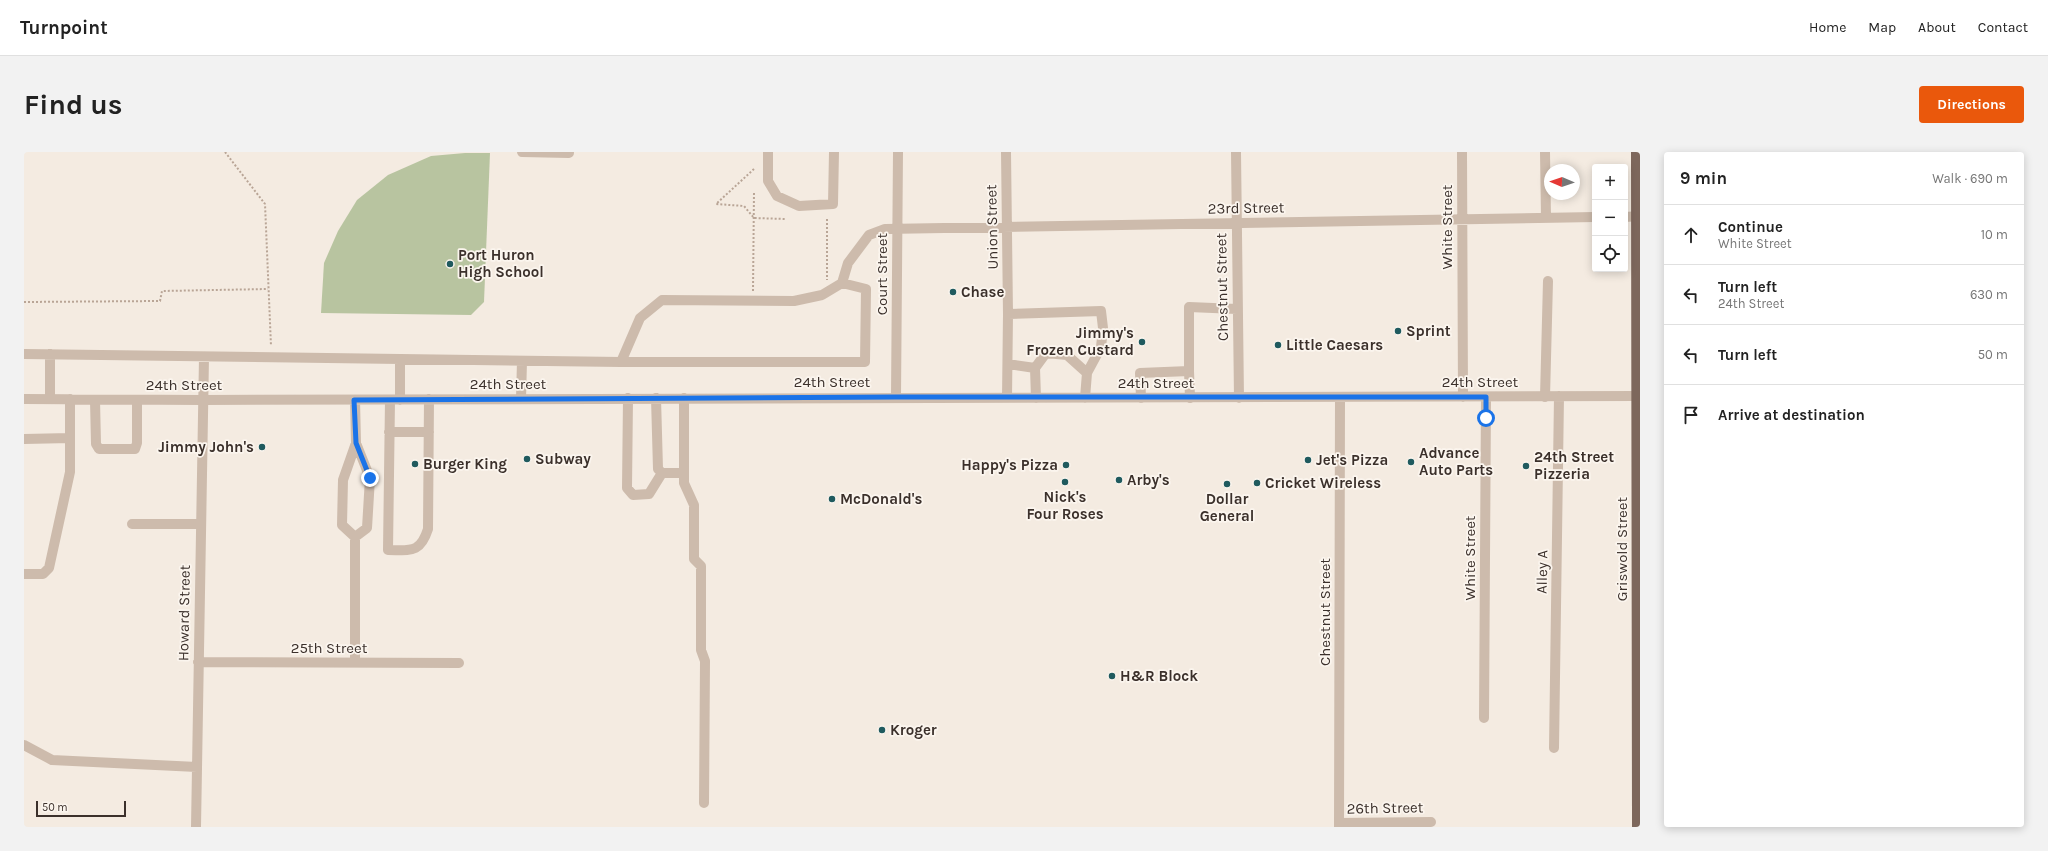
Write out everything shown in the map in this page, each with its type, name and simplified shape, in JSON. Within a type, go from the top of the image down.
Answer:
[{"type":"main road","name":"Griswold Street","points":[[1636,152],[1638,216],[1639,396],[1638,761],[1636,827]]},
{"type":"street","points":[[522,152],[569,154]]},
{"type":"street","points":[[768,152],[768,181],[778,196],[799,206],[833,204],[834,152]]},
{"type":"street","name":"Court Street","points":[[896,397],[898,152]]},
{"type":"street","name":"Union Street","points":[[1006,152],[1008,314],[1007,398]]},
{"type":"street","name":"Chestnut Street","points":[[1236,152],[1239,398]]},
{"type":"street","name":"White Street","points":[[1462,152],[1463,397]]},
{"type":"street","points":[[1546,152],[1546,218]]},
{"type":"street","points":[[1628,217],[1638,216]]},
{"type":"street","name":"23rd Street","points":[[842,283],[848,263],[869,235],[885,229],[1592,217]]},
{"type":"street","points":[[1545,397],[1548,281]]},
{"type":"street","points":[[24,354],[621,362],[865,362],[866,289],[842,283],[822,295],[794,301],[662,300],[640,318],[621,362]]},
{"type":"street","points":[[1190,398],[1189,307],[1237,309]]},
{"type":"street","points":[[1008,314],[1100,312],[1103,328],[1101,347],[1087,373],[1085,398]]},
{"type":"street","points":[[1036,398],[1035,368],[1046,353],[1067,355],[1087,373]]},
{"type":"street","points":[[50,354],[50,399]]},
{"type":"street","name":"Howard Street","points":[[196,827],[204,357]]},
{"type":"street","points":[[400,359],[389,432],[388,550],[410,550],[417,548],[423,543],[428,530],[429,399]]},
{"type":"street","points":[[521,399],[522,361]]},
{"type":"street","points":[[1008,364],[1035,368]]},
{"type":"street","points":[[1141,398],[1140,373],[1189,371]]},
{"type":"street","name":"Alley A","points":[[1554,748],[1559,396]]},
{"type":"street","name":"24th Street","points":[[24,399],[395,400],[896,397],[1340,398],[1639,396]]},
{"type":"street","name":"White Street","points":[[1484,718],[1486,397]]},
{"type":"street","points":[[628,398],[627,488],[633,495],[649,494],[662,473]]},
{"type":"street","points":[[656,398],[658,469],[662,473],[684,473]]},
{"type":"street","points":[[684,398],[684,483],[694,505],[694,559],[701,566],[700,650],[705,661],[704,803]]},
{"type":"street","name":"Chestnut Street","points":[[1339,825],[1340,398]]},
{"type":"street","points":[[24,574],[43,574],[49,568],[70,472],[70,400]]},
{"type":"street","points":[[95,400],[96,444],[99,449],[135,449],[137,443],[137,400]]},
{"type":"street","points":[[354,400],[356,443],[370,478],[367,528],[355,537]]},
{"type":"street","points":[[389,432],[429,432]]},
{"type":"street","points":[[24,439],[70,438]]},
{"type":"street","points":[[355,663],[355,537],[342,525],[343,480],[356,443]]},
{"type":"street","points":[[132,524],[201,524]]},
{"type":"street","name":"25th Street","points":[[198,662],[459,663]]},
{"type":"street","points":[[24,745],[52,760],[197,767]]},
{"type":"street","name":"26th Street","points":[[1339,825],[1431,822]]},
{"type":"path","points":[[225,152],[265,204],[272,358]]},
{"type":"path","points":[[754,169],[716,204],[744,206],[754,218],[785,219]]},
{"type":"path","points":[[753,292],[754,192]]},
{"type":"path","points":[[827,219],[827,283]]},
{"type":"path","points":[[24,302],[160,301],[162,291],[268,288]]},
{"type":"green space","points":[[465,153],[490,153],[484,302],[471,315],[321,313],[324,263],[338,231],[357,200],[388,175],[431,156]]},
{"type":"place","name":"Port Huron High School","points":[[450,264]]},
{"type":"place","name":"Chase","points":[[953,292]]},
{"type":"place","name":"Sprint","points":[[1398,331]]},
{"type":"place","name":"Jimmy's Frozen Custard","points":[[1142,342]]},
{"type":"place","name":"Little Caesars","points":[[1278,345]]},
{"type":"place","name":"Jimmy John's","points":[[262,447]]},
{"type":"place","name":"Subway","points":[[527,459]]},
{"type":"place","name":"Jet's Pizza","points":[[1308,460]]},
{"type":"place","name":"Advance Auto Parts","points":[[1411,462]]},
{"type":"place","name":"Burger King","points":[[415,464]]},
{"type":"place","name":"Happy's Pizza","points":[[1066,465]]},
{"type":"place","name":"24th Street Pizzeria","points":[[1526,466]]},
{"type":"place","name":"Arby's","points":[[1119,480]]},
{"type":"place","name":"Nick's Four Roses","points":[[1065,482]]},
{"type":"place","name":"Cricket Wireless","points":[[1257,483]]},
{"type":"place","name":"Dollar General","points":[[1227,484]]},
{"type":"place","name":"McDonald's","points":[[832,499]]},
{"type":"place","name":"H&R Block","points":[[1112,676]]},
{"type":"place","name":"Kroger","points":[[882,730]]},
{"type":"route","points":[[370,478],[356,443],[354,400],[896,397],[1486,397],[1486,418]]}]
